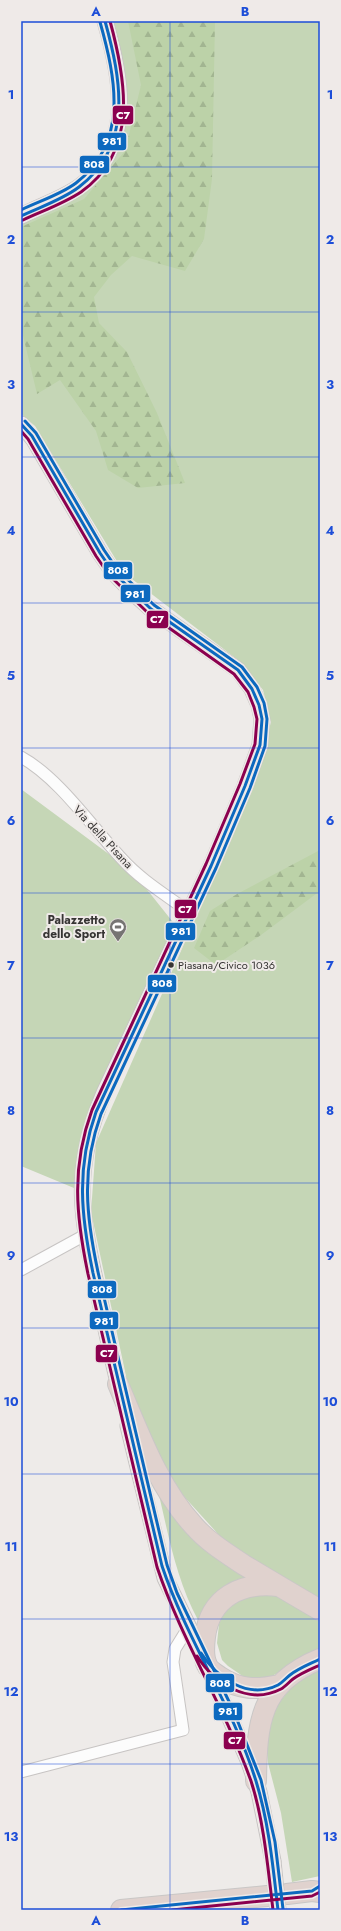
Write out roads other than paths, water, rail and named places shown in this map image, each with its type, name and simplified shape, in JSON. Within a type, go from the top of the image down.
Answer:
[{"type":"highway","points":[[118,1384],[145,1448],[173,1499],[193,1526],[218,1548],[278,1586],[320,1610]]},
{"type":"highway","points":[[278,1586],[259,1585],[244,1588],[233,1593],[217,1606],[210,1616],[205,1634],[204,1649],[207,1665],[222,1678],[240,1687],[255,1689],[278,1685]]},
{"type":"highway","points":[[256,1781],[257,1746],[260,1722],[271,1696],[278,1685],[296,1672],[320,1660]]},
{"type":"highway","points":[[121,1910],[278,1900],[317,1890]]},
{"type":"main road","points":[[21,216],[80,186],[94,173],[110,150],[116,135],[121,109],[115,65],[105,21]]},
{"type":"main road","points":[[21,424],[36,443],[100,553],[121,582],[151,609],[233,665],[248,682],[259,705],[262,724],[259,752],[228,826],[104,1093],[93,1120],[86,1144],[82,1171],[82,1205],[85,1235],[118,1384],[165,1578],[207,1665],[256,1781],[273,1861],[278,1900]]},
{"type":"street","name":"Via della Pisana","points":[[21,757],[55,784],[130,867],[189,912]]},
{"type":"street","points":[[21,1270],[85,1235]]},
{"type":"street","points":[[21,1772],[183,1730],[173,1662],[175,1649],[188,1628]]},
{"type":"place","name":"Palazzetto dello Sport","points":[[118,942]]},
{"type":"place","name":"Piasana/Civico 1036","points":[[171,965]]}]
